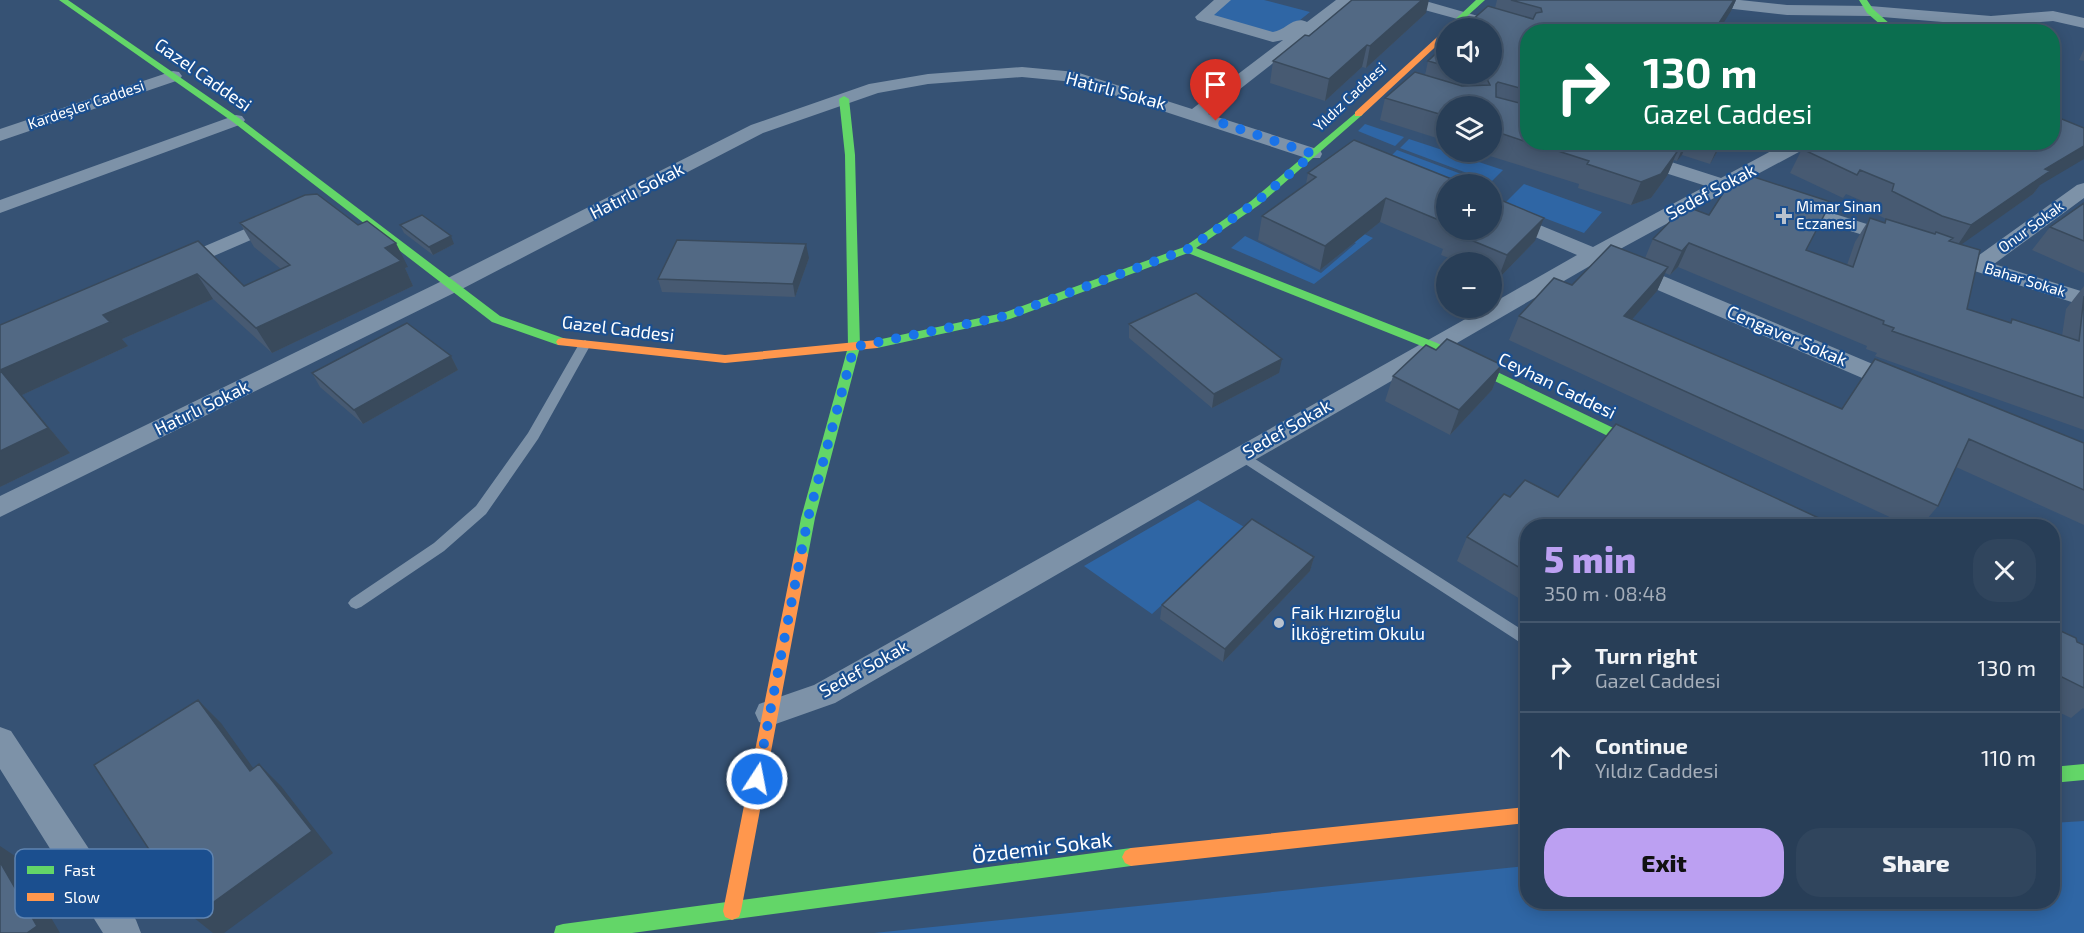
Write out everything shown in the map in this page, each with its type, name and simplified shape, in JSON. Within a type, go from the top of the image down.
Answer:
[{"type":"street","name":"Gazel Caddesi","points":[[63,0],[236,120],[496,319],[556,341],[725,359],[854,347],[1006,316],[1188,249]]},
{"type":"street","points":[[1223,0],[1203,17],[1279,37],[1285,35],[1331,0]]},
{"type":"street","points":[[1197,114],[1346,0]]},
{"type":"street","points":[[1404,0],[1520,31]]},
{"type":"street","points":[[1462,18],[1481,0]]},
{"type":"street","points":[[1698,0],[1787,10],[1867,5],[1990,21],[2041,16],[2084,23]]},
{"type":"street","points":[[2035,24],[2049,0]]},
{"type":"street","points":[[1867,5],[1887,24]]},
{"type":"street","name":"Yıldız Caddesi","points":[[1188,249],[1255,203],[1319,149],[1436,41]]},
{"type":"street","name":"Hatırlı Sokak","points":[[0,507],[452,285],[757,129],[875,88],[928,79],[1022,72],[1076,77],[1319,149]]},
{"type":"street","name":"Kardeşler Caddesi","points":[[0,135],[173,76]]},
{"type":"street","points":[[1391,81],[1412,87]]},
{"type":"street","points":[[732,910],[808,518],[854,347],[850,155],[844,99]]},
{"type":"street","points":[[0,207],[236,120]]},
{"type":"street","points":[[1319,149],[1347,153]]},
{"type":"street","points":[[1613,150],[1755,195]]},
{"type":"street","name":"Sedef Sokak","points":[[770,713],[824,694],[1595,254],[1788,150]]},
{"type":"street","name":"Onur Sokak","points":[[1978,266],[2084,189]]},
{"type":"street","points":[[315,206],[337,197]]},
{"type":"street","name":"Bahar Sokak","points":[[1776,202],[2084,299]]},
{"type":"street","points":[[163,270],[293,215]]},
{"type":"street","name":"Cengaver Sokak","points":[[1502,216],[1912,390]]},
{"type":"street","name":"Ceyhan Caddesi","points":[[1188,249],[1433,346],[1667,459]]},
{"type":"street","points":[[0,741],[69,849]]},
{"type":"street","points":[[2060,774],[2084,772]]},
{"type":"street","name":"Özdemir Sokak","points":[[563,933],[1107,860],[1520,816]]},
{"type":"street","points":[[113,918],[123,933]]},
{"type":"lane","points":[[356,603],[439,548],[481,510],[533,436],[585,344]]},
{"type":"lane","points":[[1241,455],[1520,636]]},
{"type":"shaded area","points":[[1227,0],[1264,0],[1310,12],[1284,33],[1274,33],[1207,16]]},
{"type":"shaded area","points":[[1365,124],[1404,137],[1395,146],[1358,131]]},
{"type":"shaded area","points":[[1409,139],[1436,148],[1436,161],[1400,148]]},
{"type":"shaded area","points":[[1397,150],[1461,174],[1436,174],[1436,179],[1388,159]]},
{"type":"shaded area","points":[[1437,162],[1479,162],[1503,170],[1499,174],[1470,174]]},
{"type":"shaded area","points":[[1524,184],[1602,212],[1584,233],[1505,203]]},
{"type":"shaded area","points":[[1307,208],[1373,238],[1314,284],[1231,248],[1245,236],[1321,273],[1356,243],[1297,216]]},
{"type":"shaded area","points":[[1198,500],[1246,528],[1152,614],[1084,566]]},
{"type":"shaded area","points":[[2084,821],[2084,933],[874,933],[1520,867],[1520,909],[2060,909],[2060,822]]},
{"type":"building","points":[[1352,0],[1422,0],[1329,79],[1273,61],[1305,35],[1309,36]]},
{"type":"building","points":[[1511,0],[1734,0],[1718,24],[1520,24],[1520,88],[1502,83],[1502,18],[1474,18],[1488,6],[1533,19],[1536,13],[1542,12],[1541,8]]},
{"type":"building","points":[[1436,53],[1436,63],[1428,61]]},
{"type":"building","points":[[1415,72],[1436,78],[1436,84],[1496,84],[1496,96],[1436,96],[1436,113],[1385,98]]},
{"type":"building","points":[[1502,99],[1520,103],[1520,140],[1502,134]]},
{"type":"building","points":[[2060,118],[2084,128],[2084,146],[2045,169],[2050,171],[1971,225],[1942,216],[1892,191],[1894,184],[1860,170],[1857,175],[1804,150],[2060,150]]},
{"type":"building","points":[[1354,140],[1439,174],[1436,174],[1436,219],[1386,198],[1325,246],[1262,216],[1316,177],[1308,173]]},
{"type":"building","points":[[1555,150],[1671,150],[1677,152],[1661,174],[1641,182],[1587,164],[1589,161]]},
{"type":"building","points":[[1749,177],[1831,202],[1806,250],[1853,267],[1870,218],[1885,223],[1886,219],[1935,234],[1936,232],[1953,238],[1949,241],[1980,250],[1967,309],[2011,323],[2012,319],[2079,341],[2084,296],[2084,398],[1892,331],[1894,328],[1883,324],[1884,321],[1689,243],[1682,251],[1653,239],[1685,206],[1709,215],[1725,190]]},
{"type":"building","points":[[317,194],[358,225],[367,221],[396,243],[385,248],[401,261],[256,328],[197,274],[103,315],[110,322],[0,370],[0,325],[198,241],[244,286],[290,265],[240,223],[305,195]]},
{"type":"building","points":[[1502,201],[1544,218],[1507,255],[1471,240],[1502,240]]},
{"type":"building","points":[[2084,203],[2084,241],[2050,227]]},
{"type":"building","points":[[422,215],[451,236],[429,247],[400,225]]},
{"type":"building","points":[[677,240],[806,244],[793,284],[658,279]]},
{"type":"building","points":[[1611,245],[1668,267],[1624,316],[1842,409],[1875,359],[2084,443],[2084,490],[1969,439],[1938,506],[1519,316],[1554,278],[1572,285]]},
{"type":"building","points":[[1196,293],[1282,359],[1214,394],[1129,324]]},
{"type":"building","points":[[407,323],[451,356],[354,410],[312,373]]},
{"type":"building","points":[[1447,339],[1502,365],[1459,410],[1393,376],[1426,345],[1436,350]]},
{"type":"building","points":[[0,370],[48,428],[0,451]]},
{"type":"building","points":[[1616,424],[1821,519],[1520,519],[1520,568],[1467,537],[1504,494],[1510,497],[1525,480],[1558,497]]},
{"type":"building","points":[[1252,519],[1314,557],[1225,649],[1162,605]]},
{"type":"building","points":[[2060,631],[2076,638],[2077,642],[2084,645],[2084,688],[2060,676]]},
{"type":"building","points":[[198,700],[250,771],[259,764],[312,831],[213,903],[213,849],[149,849],[94,765]]},
{"type":"building","points":[[0,862],[15,888],[15,918],[32,918],[37,926],[27,933],[0,933]]},
{"type":"traffic: fast","points":[[63,0],[236,120],[496,319],[562,342]]},
{"type":"traffic: fast","points":[[1461,18],[1481,0]]},
{"type":"traffic: fast","points":[[1863,0],[1870,11],[1885,24]]},
{"type":"traffic: fast","points":[[801,555],[808,518],[854,347],[850,155],[844,99]]},
{"type":"traffic: fast","points":[[877,344],[1006,316],[1188,249],[1255,203],[1358,114]]},
{"type":"traffic: fast","points":[[1188,249],[1433,346],[1650,451]]},
{"type":"traffic: fast","points":[[2060,774],[2084,772]]},
{"type":"traffic: fast","points":[[563,933],[1131,857]]},
{"type":"traffic: slow","points":[[1358,114],[1436,41]]},
{"type":"traffic: slow","points":[[562,342],[725,359],[877,344]]},
{"type":"traffic: slow","points":[[732,911],[801,555]]},
{"type":"traffic: slow","points":[[1131,857],[1520,816]]},
{"type":"place","name":"Mimar Sinan Eczanesi","points":[[1784,216]]},
{"type":"place","name":"Faik Hızıroğlu İlköğretim Okulu","points":[[1279,623]]},
{"type":"route","points":[[757,779],[808,518],[854,347],[1006,316],[1188,249],[1255,203],[1313,154],[1216,121]]}]
